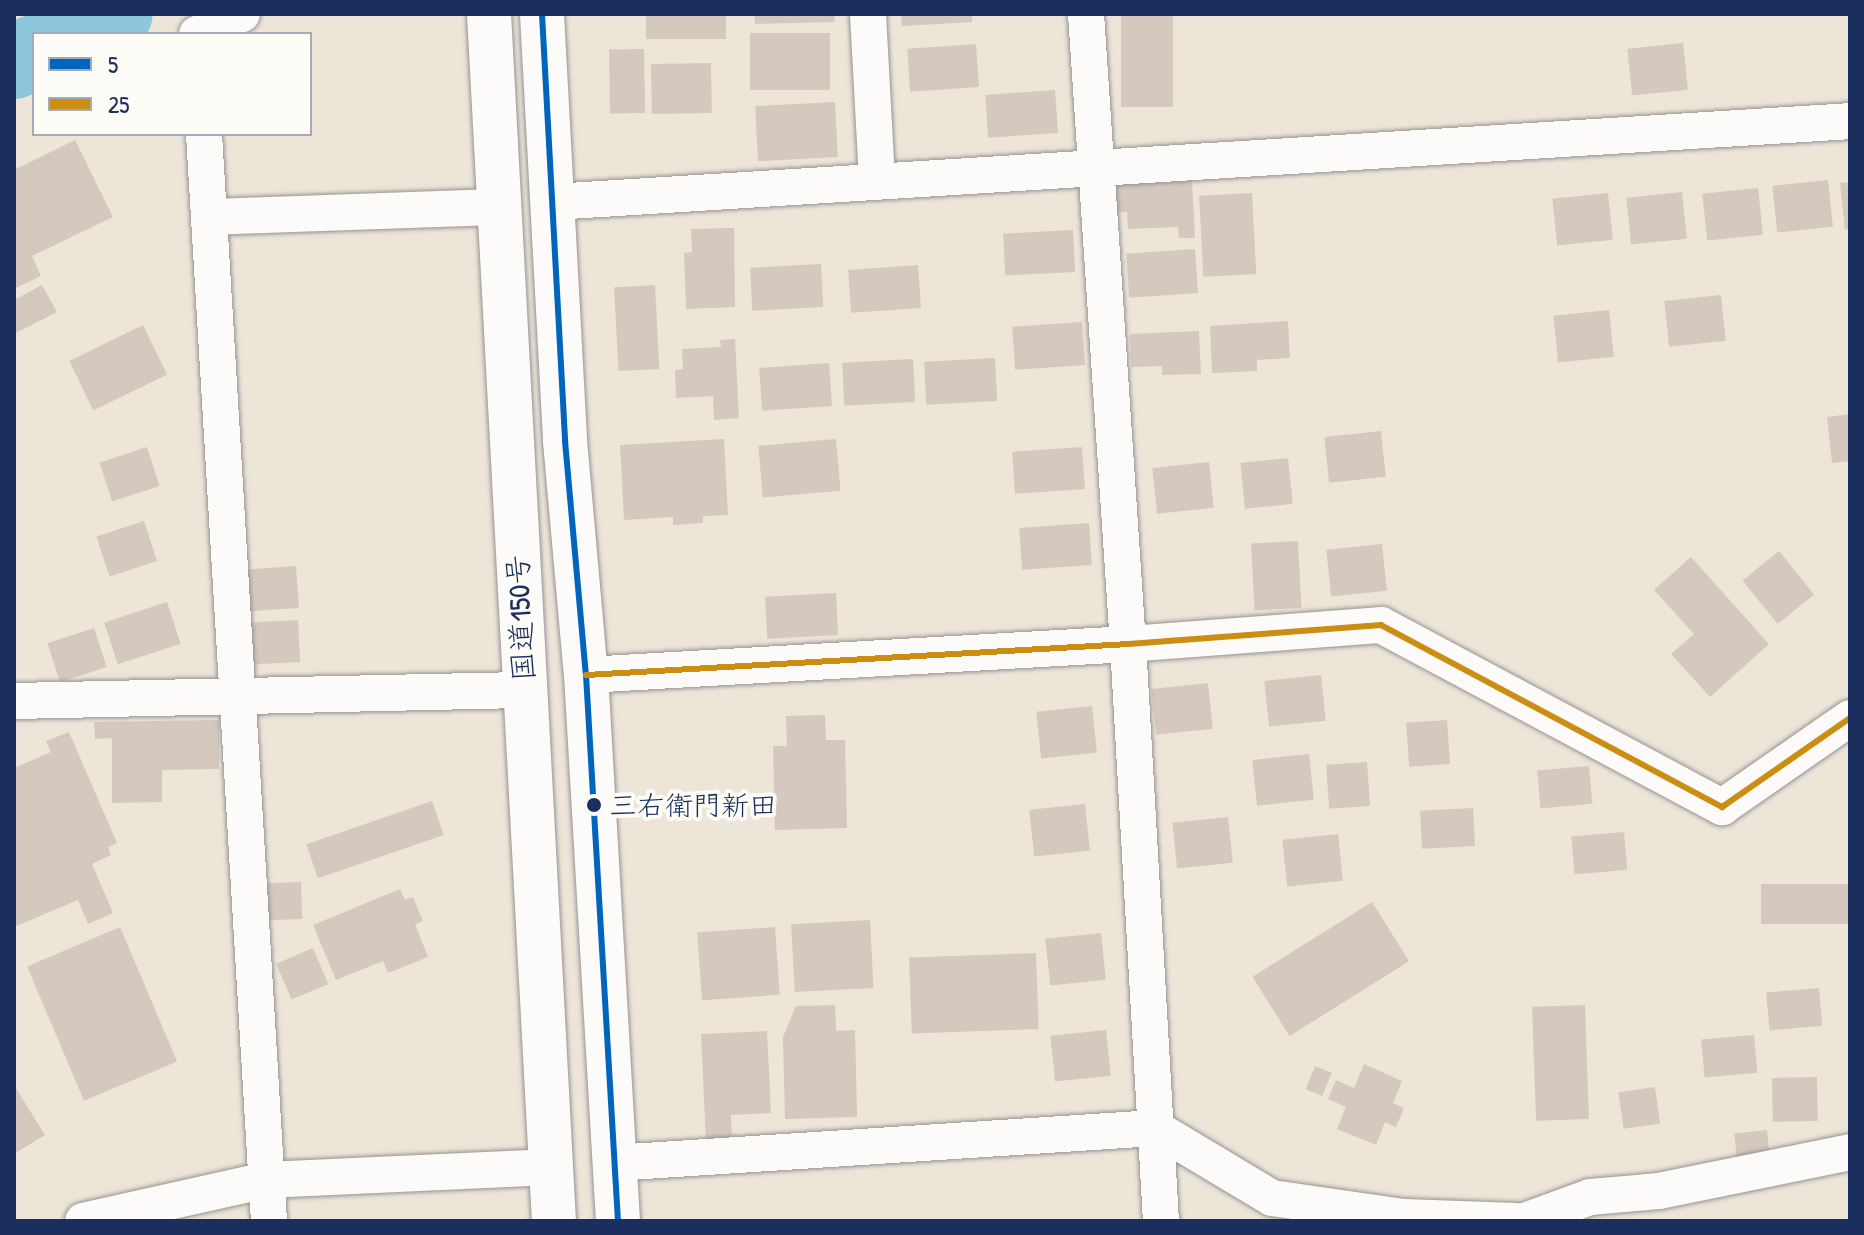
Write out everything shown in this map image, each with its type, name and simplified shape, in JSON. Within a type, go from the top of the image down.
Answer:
[{"type":"highway","name":"国道150号","points":[[489,14],[554,1221]]},
{"type":"highway","name":"国道150号","points":[[542,14],[565,441],[586,675],[618,1221]]},
{"type":"street","points":[[187,14],[196,32]]},
{"type":"street","points":[[202,32],[242,14]]},
{"type":"street","points":[[868,14],[877,181]]},
{"type":"street","points":[[1086,14],[1128,644],[1161,1221]]},
{"type":"street","points":[[553,202],[1850,121]]},
{"type":"street","points":[[204,136],[235,699],[269,1221]]},
{"type":"street","points":[[209,217],[500,207]]},
{"type":"street","points":[[586,675],[1128,644],[1381,625],[1722,807],[1850,718]]},
{"type":"street","points":[[14,701],[235,699],[524,690]]},
{"type":"street","points":[[614,1163],[1155,1128],[1272,1198],[1404,1217],[1516,1221]]},
{"type":"street","points":[[1525,1221],[1590,1197],[1659,1191],[1850,1152]]},
{"type":"street","points":[[83,1221],[267,1180],[551,1167]]},
{"type":"building","points":[[646,14],[726,14],[726,39],[646,39]]},
{"type":"building","points":[[754,14],[834,14],[835,22],[755,24]]},
{"type":"building","points":[[901,14],[972,14],[972,22],[902,26]]},
{"type":"building","points":[[1121,14],[1173,14],[1173,107],[1121,107]]},
{"type":"building","points":[[750,33],[830,33],[830,90],[750,90]]},
{"type":"building","points":[[1683,43],[1688,90],[1632,96],[1627,49]]},
{"type":"building","points":[[976,44],[979,87],[910,92],[907,49]]},
{"type":"building","points":[[644,49],[645,113],[610,114],[609,50]]},
{"type":"building","points":[[711,63],[712,113],[652,114],[651,64]]},
{"type":"building","points":[[1055,90],[1058,133],[988,138],[985,95]]},
{"type":"building","points":[[835,102],[838,157],[758,161],[755,106]]},
{"type":"building","points":[[75,140],[113,217],[32,256],[41,276],[14,289],[14,170]]},
{"type":"building","points":[[1192,180],[1195,238],[1179,238],[1178,227],[1128,229],[1127,212],[1116,213],[1115,184]]},
{"type":"building","points":[[1828,180],[1833,227],[1777,233],[1772,186]]},
{"type":"building","points":[[1850,182],[1850,229],[1845,230],[1840,183]]},
{"type":"building","points":[[1758,188],[1763,235],[1707,241],[1702,194]]},
{"type":"building","points":[[1682,192],[1687,239],[1631,245],[1626,198]]},
{"type":"building","points":[[1252,193],[1256,274],[1203,277],[1199,196]]},
{"type":"building","points":[[1608,193],[1613,240],[1557,246],[1552,199]]},
{"type":"building","points":[[734,228],[735,307],[686,309],[684,253],[692,252],[691,229]]},
{"type":"building","points":[[1073,230],[1075,272],[1005,276],[1003,234]]},
{"type":"building","points":[[1195,249],[1198,293],[1129,298],[1126,254]]},
{"type":"building","points":[[821,264],[823,307],[752,311],[750,268]]},
{"type":"building","points":[[918,265],[921,308],[851,313],[848,270]]},
{"type":"building","points":[[42,285],[57,312],[14,334],[14,300]]},
{"type":"building","points":[[655,285],[659,369],[618,371],[614,287]]},
{"type":"building","points":[[1721,295],[1726,341],[1669,347],[1664,301]]},
{"type":"building","points":[[1609,310],[1614,357],[1558,363],[1553,316]]},
{"type":"building","points":[[1288,321],[1290,358],[1257,360],[1257,371],[1212,373],[1210,326]]},
{"type":"building","points":[[1082,322],[1085,365],[1015,370],[1012,327]]},
{"type":"building","points":[[143,325],[167,374],[93,410],[69,361]]},
{"type":"building","points":[[1199,331],[1201,374],[1162,375],[1162,366],[1131,367],[1130,334]]},
{"type":"building","points":[[735,339],[739,418],[714,420],[713,396],[676,398],[675,370],[683,369],[682,349],[721,347],[720,340]]},
{"type":"building","points":[[995,358],[997,401],[926,405],[924,362]]},
{"type":"building","points":[[913,359],[915,402],[844,406],[842,363]]},
{"type":"building","points":[[829,363],[832,406],[762,411],[759,368]]},
{"type":"building","points":[[1850,414],[1850,461],[1832,463],[1827,417]]},
{"type":"building","points":[[1381,431],[1386,477],[1329,483],[1324,437]]},
{"type":"building","points":[[724,439],[728,515],[703,516],[703,523],[673,525],[673,517],[624,520],[620,445]]},
{"type":"building","points":[[836,439],[841,491],[763,498],[758,446]]},
{"type":"building","points":[[147,447],[160,486],[112,501],[99,462]]},
{"type":"building","points":[[1082,447],[1085,489],[1015,494],[1012,452]]},
{"type":"building","points":[[1288,458],[1293,504],[1245,509],[1240,463]]},
{"type":"building","points":[[1209,462],[1214,508],[1157,514],[1152,468]]},
{"type":"building","points":[[144,521],[157,561],[109,576],[96,536]]},
{"type":"building","points":[[1089,523],[1092,565],[1022,570],[1019,528]]},
{"type":"building","points":[[1298,541],[1302,608],[1255,610],[1251,543]]},
{"type":"building","points":[[1382,544],[1387,591],[1331,597],[1326,550]]},
{"type":"building","points":[[1779,551],[1814,595],[1778,624],[1742,581]]},
{"type":"building","points":[[1691,557],[1769,644],[1710,697],[1671,654],[1694,634],[1654,590]]},
{"type":"building","points":[[296,566],[299,608],[250,611],[247,569]]},
{"type":"building","points":[[836,593],[838,635],[767,639],[765,597]]},
{"type":"building","points":[[167,602],[181,644],[118,664],[104,622]]},
{"type":"building","points":[[298,620],[300,662],[250,665],[248,623]]},
{"type":"building","points":[[94,628],[107,667],[60,682],[47,643]]},
{"type":"building","points":[[1321,675],[1326,721],[1269,727],[1264,681]]},
{"type":"building","points":[[1208,683],[1213,729],[1156,735],[1151,689]]},
{"type":"building","points":[[1092,706],[1097,753],[1041,759],[1036,712]]},
{"type":"building","points":[[825,715],[826,740],[845,740],[847,828],[775,830],[773,746],[787,746],[786,716]]},
{"type":"building","points":[[219,720],[219,769],[162,770],[162,802],[112,803],[112,738],[95,739],[94,722]]},
{"type":"building","points":[[1447,720],[1450,764],[1409,767],[1406,723]]},
{"type":"building","points":[[69,732],[117,843],[108,847],[111,855],[92,864],[113,913],[88,924],[78,900],[14,927],[14,768],[51,752],[46,741]]},
{"type":"building","points":[[1309,754],[1314,800],[1257,806],[1252,760]]},
{"type":"building","points":[[1367,762],[1370,806],[1329,809],[1326,765]]},
{"type":"building","points":[[1589,766],[1592,804],[1541,808],[1537,771]]},
{"type":"building","points":[[432,801],[444,835],[318,878],[306,844]]},
{"type":"building","points":[[1085,804],[1090,851],[1034,857],[1029,810]]},
{"type":"building","points":[[1473,808],[1475,846],[1422,849],[1420,811]]},
{"type":"building","points":[[1228,817],[1233,863],[1177,869],[1172,823]]},
{"type":"building","points":[[1624,832],[1627,870],[1575,874],[1571,837]]},
{"type":"building","points":[[1338,834],[1343,881],[1287,887],[1282,840]]},
{"type":"building","points":[[301,882],[302,919],[266,920],[265,883]]},
{"type":"building","points":[[1761,884],[1850,884],[1850,924],[1761,924]]},
{"type":"building","points":[[400,889],[405,900],[413,897],[423,921],[415,924],[428,957],[388,973],[383,961],[336,980],[313,925]]},
{"type":"building","points":[[1372,902],[1409,961],[1290,1036],[1252,977]]},
{"type":"building","points":[[870,920],[874,988],[795,992],[791,924]]},
{"type":"building","points":[[120,927],[177,1061],[84,1101],[27,966]]},
{"type":"building","points":[[775,927],[780,995],[702,1000],[697,932]]},
{"type":"building","points":[[1101,933],[1106,980],[1050,986],[1045,939]]},
{"type":"building","points":[[313,948],[328,984],[291,1000],[276,964]]},
{"type":"building","points":[[1036,953],[1039,1029],[912,1033],[909,957]]},
{"type":"building","points":[[1819,988],[1822,1026],[1770,1030],[1766,993]]},
{"type":"building","points":[[835,1005],[836,1031],[855,1030],[857,1117],[785,1119],[783,1037],[796,1006]]},
{"type":"building","points":[[1585,1005],[1589,1119],[1536,1121],[1532,1007]]},
{"type":"building","points":[[1106,1030],[1111,1076],[1055,1082],[1050,1036]]},
{"type":"building","points":[[767,1031],[771,1113],[731,1115],[732,1142],[706,1143],[701,1034]]},
{"type":"building","points":[[1754,1035],[1757,1073],[1705,1077],[1701,1040]]},
{"type":"building","points":[[1364,1064],[1402,1081],[1393,1103],[1404,1108],[1396,1127],[1385,1122],[1376,1145],[1337,1129],[1346,1107],[1328,1099],[1336,1080],[1354,1088]]},
{"type":"building","points":[[1315,1066],[1332,1073],[1322,1096],[1306,1089]]},
{"type":"building","points":[[1817,1077],[1818,1121],[1773,1122],[1772,1078]]},
{"type":"building","points":[[14,1085],[45,1135],[14,1154]]},
{"type":"building","points":[[1655,1087],[1660,1124],[1624,1129],[1618,1092]]},
{"type":"building","points":[[1767,1130],[1770,1158],[1737,1161],[1734,1133]]},
{"type":"waterway","points":[[77,32],[116,14]]},
{"type":"waterway","points":[[14,62],[32,53]]},
{"type":"transit line","name":"5","points":[[542,14],[565,441],[586,675],[618,1221]]},
{"type":"transit line","name":"25","points":[[586,675],[1128,644],[1381,625],[1722,807],[1850,718]]},
{"type":"place","name":"三右衛門新田","points":[[594,805]]}]
